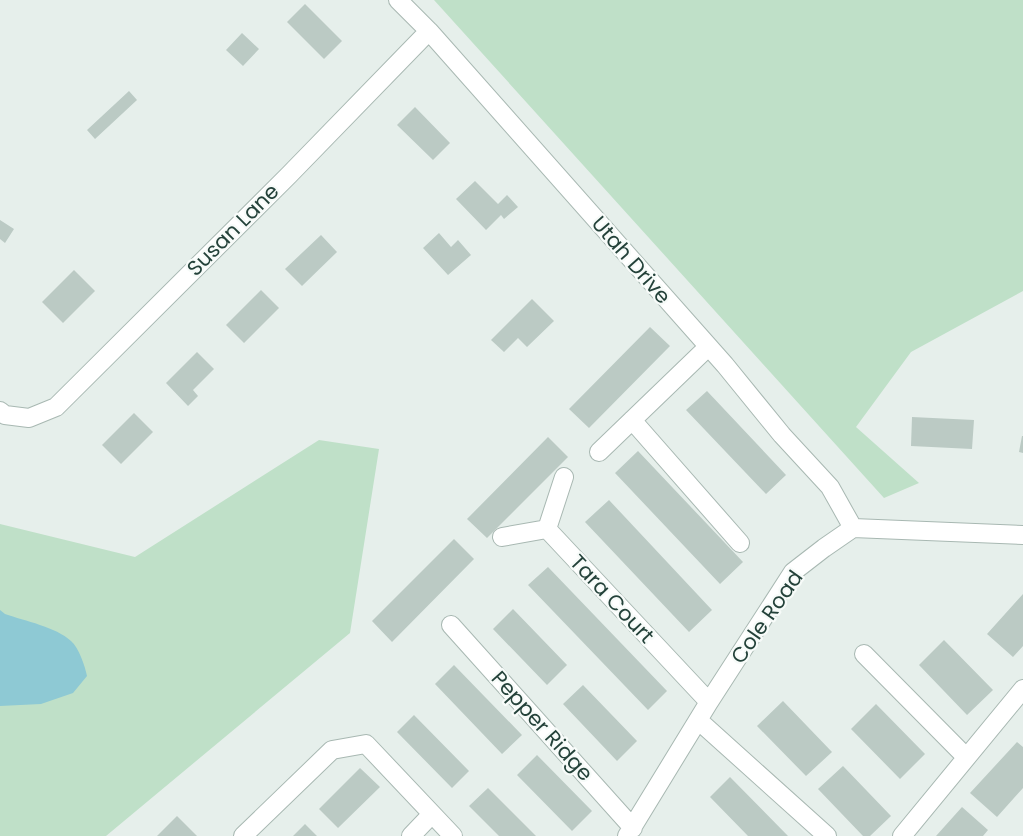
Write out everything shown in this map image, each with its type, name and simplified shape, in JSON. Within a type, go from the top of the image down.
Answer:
[{"type":"street","name":"Utah Drive","points":[[398,0],[429,31],[830,487],[853,528]]},
{"type":"street","name":"Susan Lane","points":[[0,411],[5,415],[29,418],[56,407],[429,31]]},
{"type":"street","points":[[599,452],[708,346]]},
{"type":"street","points":[[632,420],[740,543]]},
{"type":"street","points":[[502,537],[547,529],[564,477]]},
{"type":"street","points":[[853,528],[1023,535]]},
{"type":"street","name":"Cole Road","points":[[630,832],[701,724],[709,702],[793,572],[853,528]]},
{"type":"street","name":"Tara Court","points":[[547,529],[709,702]]},
{"type":"street","name":"Pepper Ridge","points":[[451,625],[630,832]]},
{"type":"street","points":[[864,654],[966,757]]},
{"type":"street","points":[[902,836],[1023,689]]},
{"type":"street","points":[[701,724],[827,836]]},
{"type":"street","points":[[243,836],[332,750],[366,744],[453,836]]},
{"type":"street","points":[[411,836],[432,814]]},
{"type":"green space","points":[[434,0],[1023,0],[1023,291],[911,352],[856,427],[919,483],[884,498]]},
{"type":"green space","points":[[319,440],[379,449],[350,633],[106,836],[0,836],[0,524],[135,557]]},
{"type":"water","points":[[0,610],[5,614],[57,632],[74,644],[87,676],[73,693],[41,704],[0,706]]},
{"type":"building","points":[[305,4],[342,41],[324,59],[287,22]]},
{"type":"building","points":[[242,33],[259,49],[243,66],[226,50]]},
{"type":"building","points":[[129,91],[137,100],[95,139],[87,130]]},
{"type":"building","points":[[415,107],[450,143],[433,160],[397,125]]},
{"type":"building","points":[[475,181],[498,204],[507,195],[518,207],[504,219],[501,215],[486,230],[456,199]]},
{"type":"building","points":[[0,220],[14,229],[5,243],[0,239]]},
{"type":"building","points":[[439,233],[451,247],[458,240],[471,255],[448,275],[423,248]]},
{"type":"building","points":[[321,235],[337,252],[302,286],[285,269]]},
{"type":"building","points":[[74,270],[95,291],[63,323],[42,302]]},
{"type":"building","points":[[261,290],[279,308],[244,343],[226,325]]},
{"type":"building","points":[[532,299],[554,321],[527,347],[518,338],[504,352],[491,340]]},
{"type":"building","points":[[650,327],[670,346],[589,428],[569,409]]},
{"type":"building","points":[[197,352],[214,369],[193,390],[198,396],[188,406],[166,383]]},
{"type":"building","points":[[707,391],[786,475],[766,494],[686,410]]},
{"type":"building","points":[[134,413],[153,432],[121,464],[102,445]]},
{"type":"building","points":[[912,417],[974,420],[972,449],[911,446]]},
{"type":"building","points":[[1023,436],[1023,453],[1019,452]]},
{"type":"building","points":[[548,437],[568,457],[487,538],[467,519]]},
{"type":"building","points":[[638,451],[743,562],[720,584],[615,473]]},
{"type":"building","points":[[609,500],[712,610],[689,632],[585,522]]},
{"type":"building","points":[[454,539],[474,559],[392,642],[372,621]]},
{"type":"building","points":[[548,567],[667,691],[648,710],[528,585]]},
{"type":"building","points":[[1023,594],[1023,646],[1013,657],[987,634]]},
{"type":"building","points":[[513,609],[567,665],[547,685],[493,629]]},
{"type":"building","points":[[944,640],[993,690],[967,715],[919,665]]},
{"type":"building","points":[[454,665],[522,735],[502,754],[435,684]]},
{"type":"building","points":[[583,685],[637,741],[617,761],[563,704]]},
{"type":"building","points":[[783,701],[832,752],[806,776],[757,726]]},
{"type":"building","points":[[876,704],[925,754],[900,779],[851,729]]},
{"type":"building","points":[[414,715],[469,771],[452,788],[397,732]]},
{"type":"building","points":[[1017,742],[1023,747],[1023,788],[997,817],[970,793]]},
{"type":"building","points":[[537,755],[592,811],[572,831],[517,775]]},
{"type":"building","points":[[843,766],[891,816],[870,836],[863,836],[818,789]]},
{"type":"building","points":[[360,768],[380,787],[338,828],[319,809]]},
{"type":"building","points":[[730,777],[788,836],[748,836],[710,797]]},
{"type":"building","points":[[488,788],[536,836],[499,836],[469,806]]},
{"type":"building","points":[[962,807],[988,830],[983,836],[936,836]]},
{"type":"building","points":[[177,816],[197,836],[157,836]]},
{"type":"building","points":[[305,824],[317,836],[293,836]]}]
